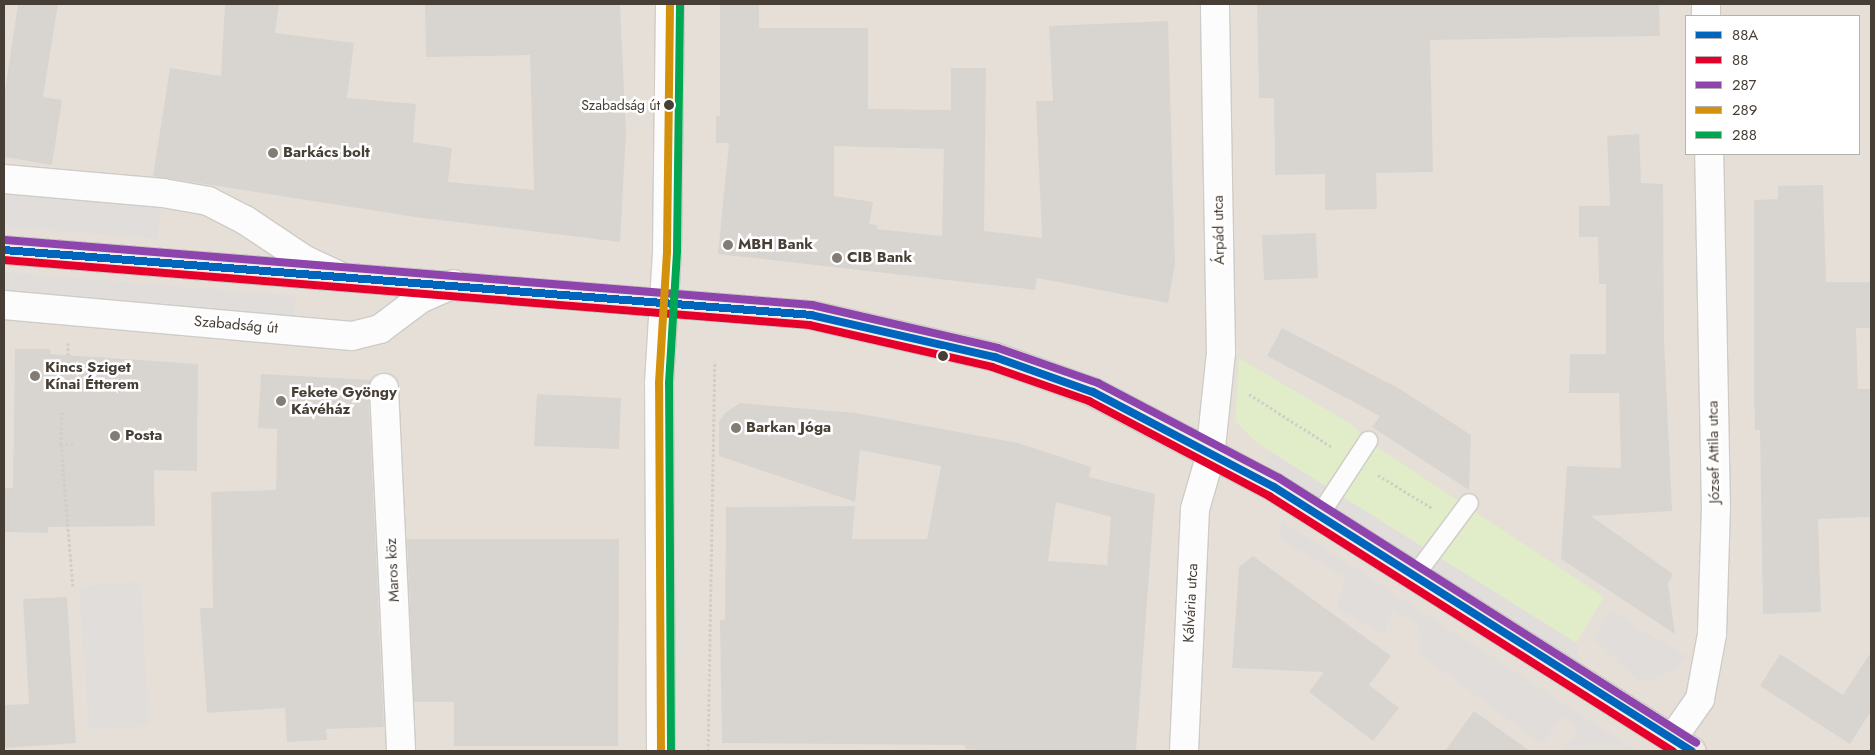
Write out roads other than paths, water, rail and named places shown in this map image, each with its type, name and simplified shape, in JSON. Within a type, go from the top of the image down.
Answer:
[{"type":"main road","name":"Szabadság út","points":[[4,250],[346,278],[454,284],[811,315],[995,357],[1093,392],[1142,416],[1210,456],[1274,488],[1681,745]]},
{"type":"street","points":[[661,751],[658,383],[664,302],[670,4]]},
{"type":"street","name":"Árpád utca","points":[[1210,456],[1218,376],[1220,282],[1215,4]]},
{"type":"street","name":"József Attila utca","points":[[1681,745],[1700,699],[1712,634],[1716,509],[1708,155]]},
{"type":"street","name":"Szabadság út","points":[[4,179],[170,194],[208,201],[245,220],[305,260],[346,278]]},
{"type":"street","name":"Szabadság út","points":[[4,305],[352,336],[380,329],[420,299],[454,284]]},
{"type":"street","name":"Maros köz","points":[[384,388],[401,751]]},
{"type":"street","name":"Kálvária utca","points":[[1184,751],[1195,509],[1210,456]]},
{"type":"lane","points":[[1319,516],[1368,440]]},
{"type":"lane","points":[[1414,577],[1469,503]]},
{"type":"place","name":"Szabadság út","points":[[669,105]]},
{"type":"place","name":"Barkács bolt","points":[[273,153]]},
{"type":"place","name":"MBH Bank","points":[[728,245]]},
{"type":"place","name":"CIB Bank","points":[[837,258]]},
{"type":"place","name":"Kincs Sziget Kínai Étterem","points":[[35,376]]},
{"type":"place","name":"Fekete Gyöngy Kávéház","points":[[281,401]]},
{"type":"place","name":"Barkan Jóga","points":[[736,428]]},
{"type":"place","name":"Posta","points":[[115,436]]}]
